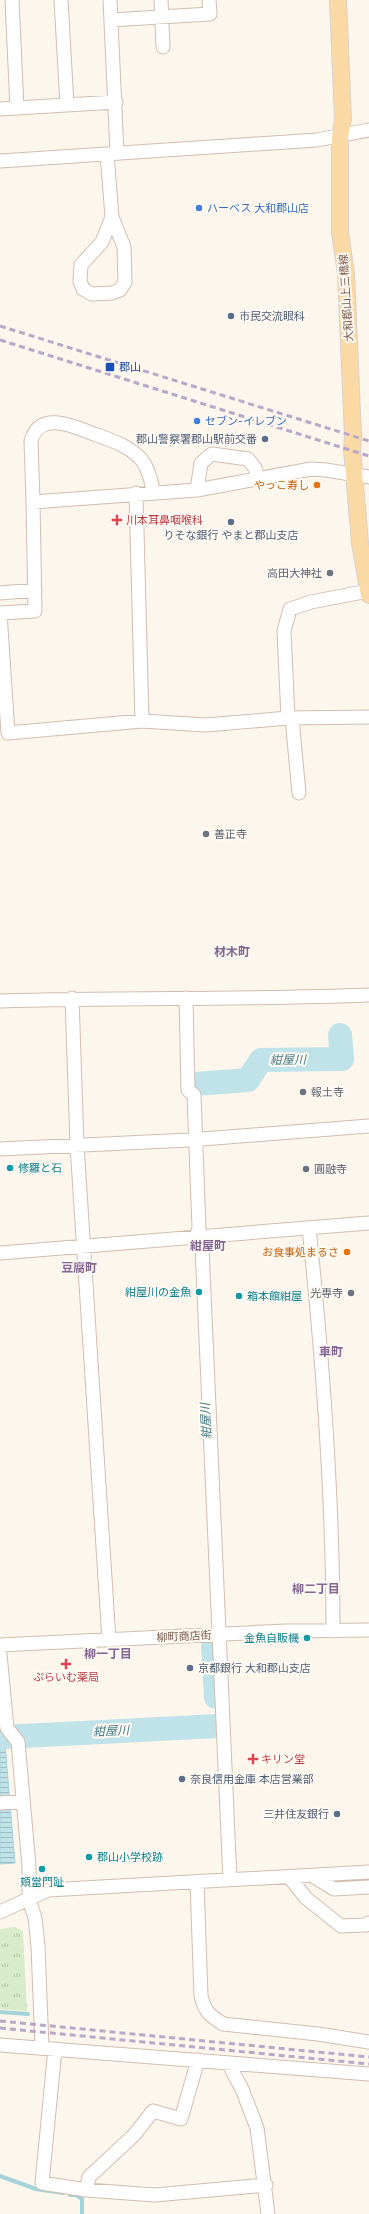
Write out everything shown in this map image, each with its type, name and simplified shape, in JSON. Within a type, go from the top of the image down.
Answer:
[{"type":"main road","name":"大和郡山上三橋線","points":[[338,0],[343,119],[340,137],[340,232],[346,274],[353,474],[360,543],[368,593]]},
{"type":"street","points":[[12,0],[17,108]]},
{"type":"street","points":[[61,0],[67,105]]},
{"type":"street","points":[[110,0],[116,102],[112,153],[112,217],[102,242],[81,265],[80,281],[83,289],[92,294],[112,293],[120,290],[125,282],[124,247],[112,217]]},
{"type":"street","points":[[161,0],[163,47]]},
{"type":"street","points":[[111,20],[210,14],[209,0]]},
{"type":"street","points":[[0,109],[116,102]]},
{"type":"street","points":[[0,161],[340,137],[369,130]]},
{"type":"street","points":[[152,493],[152,481],[144,463],[135,454],[117,442],[68,424],[51,422],[38,428],[30,441],[33,502],[35,611],[0,613],[4,699],[8,732],[142,721],[206,724],[290,718],[369,717]]},
{"type":"street","points":[[198,490],[201,463],[212,454],[248,460],[255,468],[258,479]]},
{"type":"street","points":[[33,502],[136,493],[198,490],[311,469],[369,477]]},
{"type":"street","points":[[136,493],[142,721]]},
{"type":"street","points":[[0,593],[35,590]]},
{"type":"street","points":[[299,793],[290,718],[284,631],[290,609],[311,602],[368,593]]},
{"type":"street","points":[[0,1001],[72,998],[273,999],[369,995]]},
{"type":"street","points":[[72,998],[77,1145],[85,1247],[109,1640]]},
{"type":"street","points":[[186,998],[188,1090],[194,1095],[192,1140],[199,1228],[196,1237],[202,1248],[230,1880]]},
{"type":"street","points":[[0,1149],[192,1140],[369,1126]]},
{"type":"street","points":[[0,1253],[369,1223]]},
{"type":"street","points":[[309,1228],[322,1353],[333,1558],[333,1630]]},
{"type":"street","name":"柳町商店街","points":[[0,1644],[220,1634],[369,1630]]},
{"type":"street","points":[[0,1654],[7,1728],[18,1742],[29,1866],[29,1900],[35,1918],[38,1946],[42,2047]]},
{"type":"street","points":[[0,1803],[23,1801]]},
{"type":"street","points":[[0,1912],[48,1890],[290,1878],[369,1872]]},
{"type":"street","points":[[313,1876],[334,1889],[369,1887]]},
{"type":"street","points":[[290,1878],[306,1898],[341,1926],[366,1925],[369,1923]]},
{"type":"street","points":[[197,1882],[201,1996],[204,2009],[223,2024],[318,2034],[369,2042]]},
{"type":"street","points":[[0,2045],[42,2047],[369,2074]]},
{"type":"street","points":[[55,2049],[42,2183],[86,2190],[155,2195],[266,2185]]},
{"type":"street","points":[[86,2190],[89,2177],[134,2134],[152,2110],[181,2120],[198,2060]]},
{"type":"street","points":[[228,2063],[242,2089],[257,2128],[266,2185],[268,2214]]},
{"type":"green space","points":[[15,1927],[23,1931],[27,2011],[0,2009],[0,1929]]},
{"type":"water","points":[[0,1731],[4,1732],[15,1863],[0,1864]]},
{"type":"waterway","name":"紺屋川","points":[[195,1084],[248,1080],[261,1060],[342,1059],[340,1035]]},
{"type":"waterway","name":"紺屋川","points":[[213,1647],[216,1697]]},
{"type":"waterway","name":"紺屋川","points":[[4,1737],[217,1726]]},
{"type":"waterway","points":[[0,2012],[28,2014]]},
{"type":"waterway","points":[[0,2176],[36,2189],[63,2193]]},
{"type":"waterway","points":[[70,2195],[76,2195],[82,2199],[82,2214]]},
{"type":"railway","points":[[0,326],[369,441]]},
{"type":"railway","points":[[0,340],[369,456]]},
{"type":"railway","points":[[0,2021],[369,2057]]},
{"type":"railway","points":[[0,2028],[369,2064]]},
{"type":"place","name":"ハーベス 大和郡山店","points":[[199,208]]},
{"type":"place","name":"市民交流眼科","points":[[231,316]]},
{"type":"place","name":"郡山","points":[[110,367]]},
{"type":"place","name":"セブン-イレブン","points":[[197,421]]},
{"type":"place","name":"郡山警察署郡山駅前交番","points":[[265,439]]},
{"type":"place","name":"やっこ寿し","points":[[317,485]]},
{"type":"place","name":"川本耳鼻咽喉科","points":[[117,520]]},
{"type":"place","name":"りそな銀行 やまと郡山支店","points":[[231,522]]},
{"type":"place","name":"高田大神社","points":[[330,573]]},
{"type":"place","name":"善正寺","points":[[206,834]]},
{"type":"place","name":"報土寺","points":[[303,1092]]},
{"type":"place","name":"修羅と石","points":[[10,1168]]},
{"type":"place","name":"圓融寺","points":[[306,1169]]},
{"type":"place","name":"お食事処まるさ","points":[[347,1252]]},
{"type":"place","name":"紺屋川の金魚","points":[[199,1292]]},
{"type":"place","name":"光専寺","points":[[351,1293]]},
{"type":"place","name":"箱本館紺屋","points":[[239,1296]]},
{"type":"place","name":"金魚自販機","points":[[307,1638]]},
{"type":"place","name":"ぷらいむ薬局","points":[[66,1664]]},
{"type":"place","name":"京都銀行 大和郡山支店","points":[[190,1668]]},
{"type":"place","name":"キリン堂","points":[[253,1759]]},
{"type":"place","name":"奈良信用金庫 本店営業部","points":[[182,1779]]},
{"type":"place","name":"三井住友銀行","points":[[337,1814]]},
{"type":"place","name":"郡山小学校跡","points":[[89,1857]]},
{"type":"place","name":"頬當門趾","points":[[42,1869]]},
{"type":"district","name":"材木町","points":[[232,952]]},
{"type":"district","name":"紺屋町","points":[[208,1246]]},
{"type":"district","name":"豆腐町","points":[[79,1268]]},
{"type":"district","name":"車町","points":[[331,1352]]},
{"type":"district","name":"柳二丁目","points":[[316,1589]]},
{"type":"district","name":"柳一丁目","points":[[108,1654]]}]
